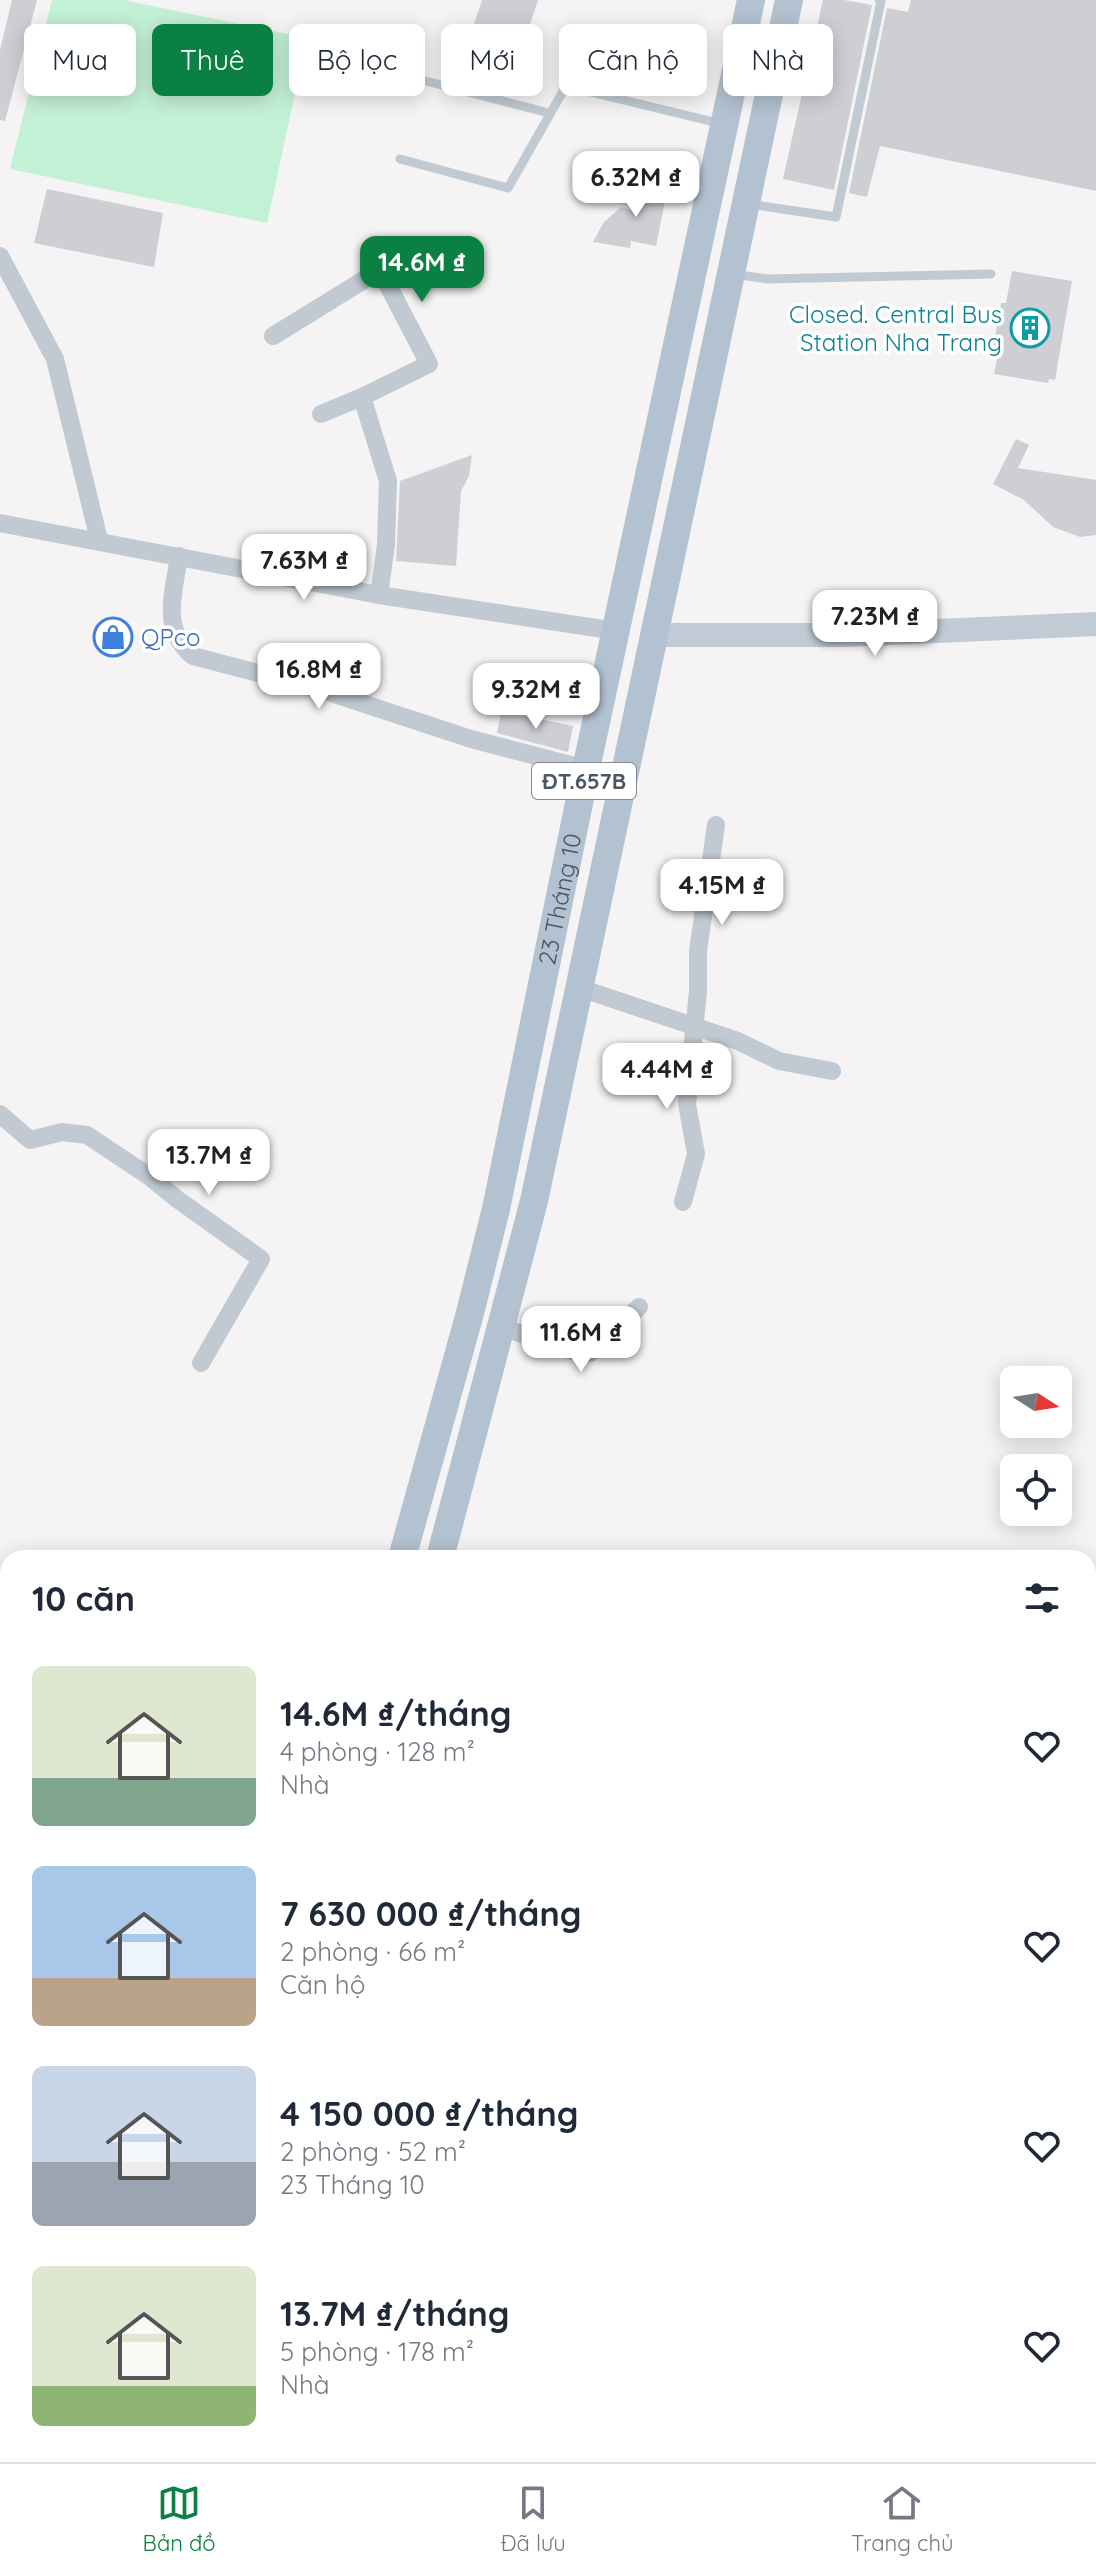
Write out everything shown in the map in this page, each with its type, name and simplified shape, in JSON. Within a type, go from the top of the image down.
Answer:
[{"type":"main road","name":"23 Tháng 10","points":[[404,1550],[496,1209],[586,769],[751,0]]},
{"type":"main road","name":"23 Tháng 10","points":[[442,1550],[534,1201],[789,0]]},
{"type":"main road","points":[[695,267],[730,274]]},
{"type":"main road","points":[[616,631],[654,635]]},
{"type":"street","points":[[0,256],[55,359],[99,540]]},
{"type":"street","points":[[273,336],[380,270],[429,364],[321,414]]},
{"type":"street","points":[[362,397],[388,481],[386,545],[379,595]]},
{"type":"street","points":[[0,523],[379,595],[616,631]]},
{"type":"street","points":[[179,556],[172,628],[181,646],[193,656],[319,689],[471,739],[586,769]]},
{"type":"street","points":[[654,635],[843,635],[1096,624]]},
{"type":"street","points":[[683,1202],[696,1154],[687,1104],[696,1026],[698,951],[716,825]]},
{"type":"street","points":[[580,988],[738,1041],[779,1061],[832,1071]]},
{"type":"street","points":[[0,1114],[30,1140],[62,1132],[87,1135],[261,1259],[201,1363]]},
{"type":"street","points":[[501,1327],[573,1351],[590,1353],[639,1307]]},
{"type":"lane","points":[[745,204],[836,217],[881,0]]},
{"type":"lane","points":[[426,81],[549,113]]},
{"type":"lane","points":[[400,159],[508,188],[566,86],[725,125]]},
{"type":"lane","points":[[730,274],[768,279],[991,274]]},
{"type":"green space","points":[[52,0],[124,0],[240,24],[152,24],[152,96],[273,96],[273,31],[289,34],[289,96],[294,96],[267,223],[10,169],[28,96],[136,96],[136,24],[46,24]]},
{"type":"building","points":[[12,0],[37,0],[31,24],[24,24],[24,49],[5,121],[0,120],[0,50]]},
{"type":"building","points":[[482,0],[538,0],[530,24],[474,24]]},
{"type":"building","points":[[823,0],[872,5],[834,190],[783,179],[802,96],[833,96],[833,24],[818,24]]},
{"type":"building","points":[[911,0],[1096,0],[1096,191],[880,146],[867,197],[849,193],[887,8],[908,12]]},
{"type":"building","points":[[638,180],[668,186],[656,246],[631,241],[630,248],[593,242],[604,222],[621,207],[632,210]]},
{"type":"building","points":[[47,189],[163,213],[154,267],[34,243]]},
{"type":"building","name":"Closed. Central Bus Station Nha Trang","points":[[1012,271],[1072,281],[1055,380],[1049,379],[1048,383],[994,374],[998,354],[992,354],[1001,303],[1006,303]]},
{"type":"building","points":[[1016,439],[1029,445],[1018,468],[1096,480],[1096,535],[1080,537],[1053,527],[1024,500],[993,484]]},
{"type":"building","points":[[472,455],[469,476],[461,491],[456,566],[396,561],[400,481]]},
{"type":"building","points":[[501,711],[573,726],[568,752],[497,733]]},
{"type":"place","name":"Closed. Central Bus Station Nha Trang","points":[[1030,328]]},
{"type":"place","name":"QPco","points":[[113,637]]}]
